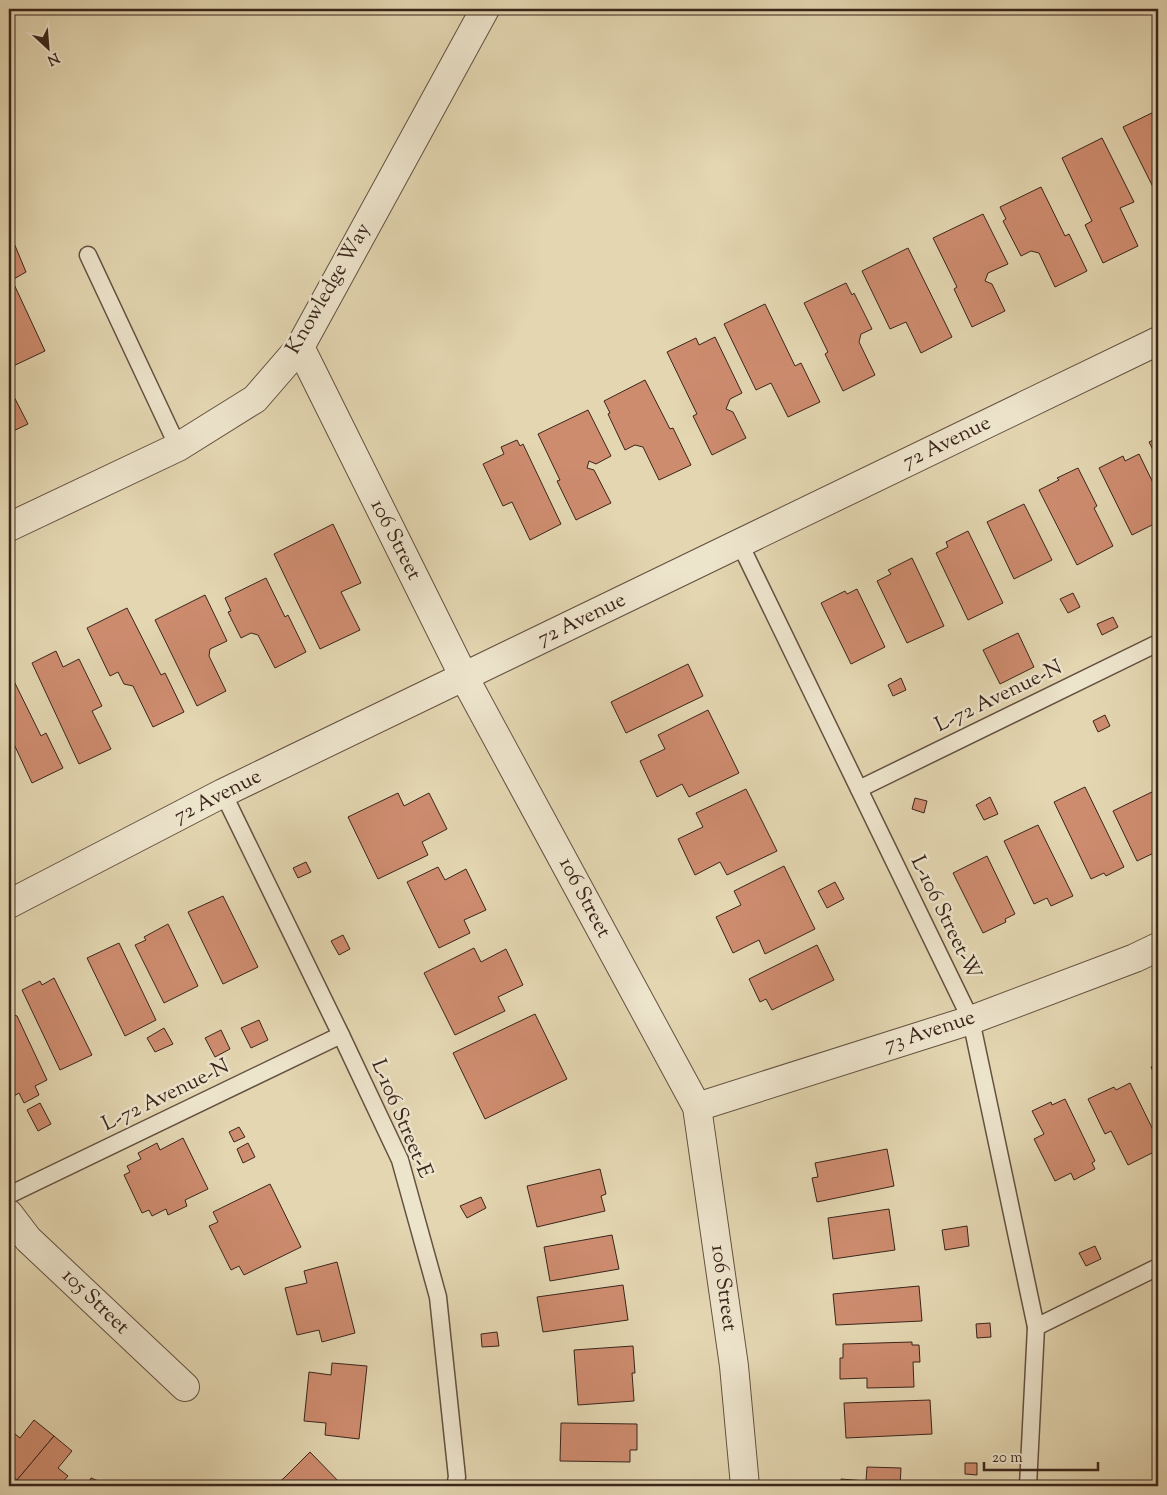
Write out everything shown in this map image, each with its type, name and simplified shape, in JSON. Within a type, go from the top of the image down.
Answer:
[{"type":"street","name":"Knowledge Way","points":[[9,527],[178,447],[255,399],[300,347],[485,9]]},
{"type":"street","name":"72 Avenue","points":[[9,904],[223,793],[1158,341]]},
{"type":"street","name":"106 Street","points":[[300,347],[464,677],[697,1107],[734,1366],[745,1486]]},
{"type":"street","name":"73 Avenue","points":[[697,1107],[970,1020],[1135,958],[1158,947]]},
{"type":"street","name":"105 Street","points":[[9,1214],[28,1239],[185,1388]]},
{"type":"lane","points":[[88,255],[178,447]]},
{"type":"lane","name":"L-106 Street-W","points":[[740,544],[970,1020],[1036,1327],[1028,1486]]},
{"type":"lane","name":"L-72 Avenue-N","points":[[859,789],[1158,643]]},
{"type":"lane","name":"L-106 Street-E","points":[[223,793],[400,1160],[438,1297],[457,1478],[456,1486]]},
{"type":"lane","name":"L-72 Avenue-N","points":[[9,1195],[341,1035]]},
{"type":"lane","points":[[1036,1327],[1158,1267]]},
{"type":"building","points":[[1158,110],[1158,190],[1155,191],[1123,127]]},
{"type":"building","points":[[1102,138],[1134,202],[1120,208],[1138,246],[1103,263],[1085,225],[1092,221],[1062,158]]},
{"type":"building","points":[[1041,187],[1065,236],[1069,234],[1087,271],[1055,287],[1039,253],[1031,251],[1021,256],[1003,221],[1006,219],[1000,207]]},
{"type":"building","points":[[983,214],[1008,264],[988,273],[985,281],[992,284],[1005,311],[972,327],[954,289],[957,287],[933,238]]},
{"type":"building","points":[[9,231],[26,272],[12,280],[45,351],[9,368]]},
{"type":"building","points":[[908,248],[952,337],[921,353],[906,322],[890,329],[862,271]]},
{"type":"building","points":[[846,283],[852,295],[854,293],[872,329],[861,334],[859,342],[875,375],[843,391],[825,354],[828,352],[804,303]]},
{"type":"building","points":[[765,304],[795,366],[801,363],[820,402],[788,417],[771,383],[756,390],[724,324]]},
{"type":"building","points":[[715,337],[742,393],[730,399],[726,409],[733,412],[746,438],[712,455],[693,416],[697,414],[667,352],[696,338],[699,345]]},
{"type":"building","points":[[645,380],[670,429],[673,428],[691,465],[659,480],[643,447],[635,445],[625,450],[604,401]]},
{"type":"building","points":[[9,387],[28,424],[9,433]]},
{"type":"building","points":[[588,410],[611,456],[596,464],[589,461],[587,468],[594,470],[611,503],[576,520],[557,481],[560,480],[538,434]]},
{"type":"building","points":[[1158,438],[1158,460],[1149,442]]},
{"type":"building","points":[[517,440],[520,446],[523,444],[561,524],[530,540],[512,502],[503,506],[483,464],[504,454],[501,447]]},
{"type":"building","points":[[1139,454],[1158,493],[1158,522],[1132,535],[1099,468],[1123,456],[1125,461]]},
{"type":"building","points":[[1078,468],[1097,506],[1094,508],[1113,546],[1077,565],[1039,490],[1059,480],[1057,478]]},
{"type":"building","points":[[1024,504],[1052,560],[1014,579],[987,522]]},
{"type":"building","points":[[333,524],[361,583],[341,592],[360,630],[320,649],[274,554]]},
{"type":"building","points":[[968,531],[1003,603],[968,620],[936,553],[948,547],[946,542]]},
{"type":"building","points":[[912,558],[944,626],[907,643],[877,581],[891,574],[888,570]]},
{"type":"building","points":[[266,578],[285,617],[288,615],[306,652],[275,668],[258,635],[251,633],[241,638],[228,612],[231,611],[225,598]]},
{"type":"building","points":[[857,589],[885,647],[851,664],[821,603],[845,591],[847,594]]},
{"type":"building","points":[[1073,593],[1080,607],[1068,613],[1060,599]]},
{"type":"building","points":[[205,595],[227,641],[210,649],[209,656],[226,691],[197,706],[155,620]]},
{"type":"building","points":[[127,608],[161,675],[165,673],[184,712],[153,727],[133,686],[124,684],[118,672],[110,676],[87,628]]},
{"type":"building","points":[[1113,617],[1118,627],[1102,635],[1097,624]]},
{"type":"building","points":[[1018,633],[1034,667],[1000,684],[983,650]]},
{"type":"building","points":[[56,651],[63,667],[79,659],[102,706],[92,711],[111,749],[79,764],[32,663]]},
{"type":"building","points":[[688,664],[703,696],[626,733],[611,702]]},
{"type":"building","points":[[9,671],[41,736],[46,733],[63,768],[32,783],[13,742],[9,744]]},
{"type":"building","points":[[901,678],[906,690],[893,696],[888,685]]},
{"type":"building","points":[[708,710],[739,773],[689,797],[682,784],[657,797],[640,761],[665,749],[658,735]]},
{"type":"building","points":[[1105,715],[1110,726],[1098,732],[1093,721]]},
{"type":"building","points":[[1085,787],[1124,867],[1106,876],[1104,873],[1091,879],[1054,802]]},
{"type":"building","points":[[746,789],[777,851],[727,875],[720,862],[695,875],[678,839],[703,827],[696,813]]},
{"type":"building","points":[[1158,789],[1158,851],[1137,861],[1113,811]]},
{"type":"building","points":[[398,793],[404,806],[429,793],[447,829],[422,842],[428,855],[378,879],[348,817]]},
{"type":"building","points":[[990,797],[998,814],[984,820],[976,805]]},
{"type":"building","points":[[915,798],[927,801],[924,813],[912,809]]},
{"type":"building","points":[[1038,825],[1073,896],[1051,906],[1047,898],[1034,904],[1004,841]]},
{"type":"building","points":[[987,856],[1015,914],[1005,919],[1006,922],[983,933],[953,873]]},
{"type":"building","points":[[306,862],[311,872],[298,878],[293,868]]},
{"type":"building","points":[[784,866],[815,929],[765,954],[759,940],[733,953],[716,917],[741,905],[734,891]]},
{"type":"building","points":[[438,867],[445,880],[466,869],[486,910],[464,920],[470,933],[439,948],[407,882]]},
{"type":"building","points":[[835,882],[844,899],[827,908],[818,891]]},
{"type":"building","points":[[223,896],[258,967],[223,984],[188,912]]},
{"type":"building","points":[[168,924],[198,986],[164,1003],[135,945],[146,940],[144,937]]},
{"type":"building","points":[[343,935],[350,949],[339,955],[331,941]]},
{"type":"building","points":[[119,943],[156,1020],[125,1036],[87,958]]},
{"type":"building","points":[[817,945],[834,980],[772,1010],[766,999],[760,1002],[749,979]]},
{"type":"building","points":[[474,948],[481,962],[506,949],[523,985],[498,997],[505,1011],[455,1035],[424,973]]},
{"type":"building","points":[[54,978],[92,1055],[60,1070],[22,990],[40,981],[42,985]]},
{"type":"building","points":[[9,1013],[17,1016],[47,1080],[35,1086],[39,1095],[24,1103],[19,1093],[9,1099]]},
{"type":"building","points":[[535,1014],[567,1079],[485,1119],[453,1053]]},
{"type":"building","points":[[259,1020],[268,1040],[251,1048],[241,1028]]},
{"type":"building","points":[[164,1028],[173,1044],[155,1052],[147,1038]]},
{"type":"building","points":[[221,1030],[230,1049],[215,1057],[205,1038]]},
{"type":"building","points":[[1158,1064],[1158,1082],[1151,1067]]},
{"type":"building","points":[[1130,1083],[1158,1140],[1158,1150],[1128,1165],[1111,1131],[1105,1134],[1088,1099],[1114,1087],[1116,1090]]},
{"type":"building","points":[[1065,1099],[1095,1161],[1092,1163],[1095,1169],[1074,1180],[1071,1173],[1055,1181],[1034,1139],[1044,1134],[1032,1111],[1051,1102],[1052,1105]]},
{"type":"building","points":[[40,1103],[51,1124],[38,1131],[27,1110]]},
{"type":"building","points":[[239,1127],[245,1137],[234,1142],[229,1132]]},
{"type":"building","points":[[183,1138],[208,1189],[185,1200],[187,1206],[168,1215],[166,1209],[152,1216],[149,1210],[142,1213],[124,1175],[130,1172],[127,1166],[141,1159],[138,1153],[157,1143],[160,1150]]},
{"type":"building","points":[[248,1143],[255,1157],[243,1163],[237,1149]]},
{"type":"building","points":[[887,1149],[894,1186],[817,1202],[812,1178],[818,1177],[815,1163]]},
{"type":"building","points":[[600,1169],[606,1194],[601,1196],[605,1211],[537,1227],[527,1186]]},
{"type":"building","points":[[270,1184],[301,1247],[244,1275],[239,1266],[231,1270],[209,1226],[218,1222],[213,1212]]},
{"type":"building","points":[[481,1197],[486,1208],[467,1218],[460,1206]]},
{"type":"building","points":[[889,1209],[895,1250],[833,1259],[828,1218]]},
{"type":"building","points":[[967,1226],[969,1246],[945,1250],[942,1230]]},
{"type":"building","points":[[612,1235],[619,1269],[550,1281],[544,1247]]},
{"type":"building","points":[[1095,1246],[1101,1259],[1086,1266],[1079,1253]]},
{"type":"building","points":[[337,1262],[355,1333],[322,1342],[319,1330],[297,1335],[285,1288],[307,1283],[304,1271]]},
{"type":"building","points":[[623,1285],[628,1320],[543,1332],[537,1297]]},
{"type":"building","points":[[919,1286],[922,1321],[836,1325],[833,1294]]},
{"type":"building","points":[[990,1323],[991,1337],[977,1338],[976,1324]]},
{"type":"building","points":[[497,1332],[499,1346],[482,1347],[481,1334]]},
{"type":"building","points":[[912,1342],[912,1345],[919,1345],[920,1362],[913,1362],[914,1387],[867,1388],[867,1378],[840,1379],[840,1358],[843,1358],[843,1344]]},
{"type":"building","points":[[633,1346],[635,1373],[632,1373],[634,1401],[578,1405],[574,1350]]},
{"type":"building","points":[[332,1363],[367,1366],[359,1439],[325,1435],[326,1423],[304,1421],[309,1372],[331,1375]]},
{"type":"building","points":[[930,1400],[932,1434],[846,1438],[844,1403]]},
{"type":"building","points":[[34,1420],[54,1436],[17,1480],[9,1474],[9,1432],[10,1430],[20,1438]]},
{"type":"building","points":[[561,1423],[637,1424],[637,1450],[630,1450],[630,1462],[560,1461]]},
{"type":"building","points":[[54,1436],[72,1451],[58,1468],[68,1476],[59,1486],[24,1486],[17,1480]]},
{"type":"building","points":[[310,1452],[343,1486],[275,1486],[285,1477]]},
{"type":"building","points":[[965,1463],[977,1463],[977,1475],[965,1474]]},
{"type":"building","points":[[867,1467],[901,1468],[900,1486],[841,1486],[841,1479],[866,1481]]},
{"type":"building","points":[[91,1478],[111,1486],[87,1486]]}]
